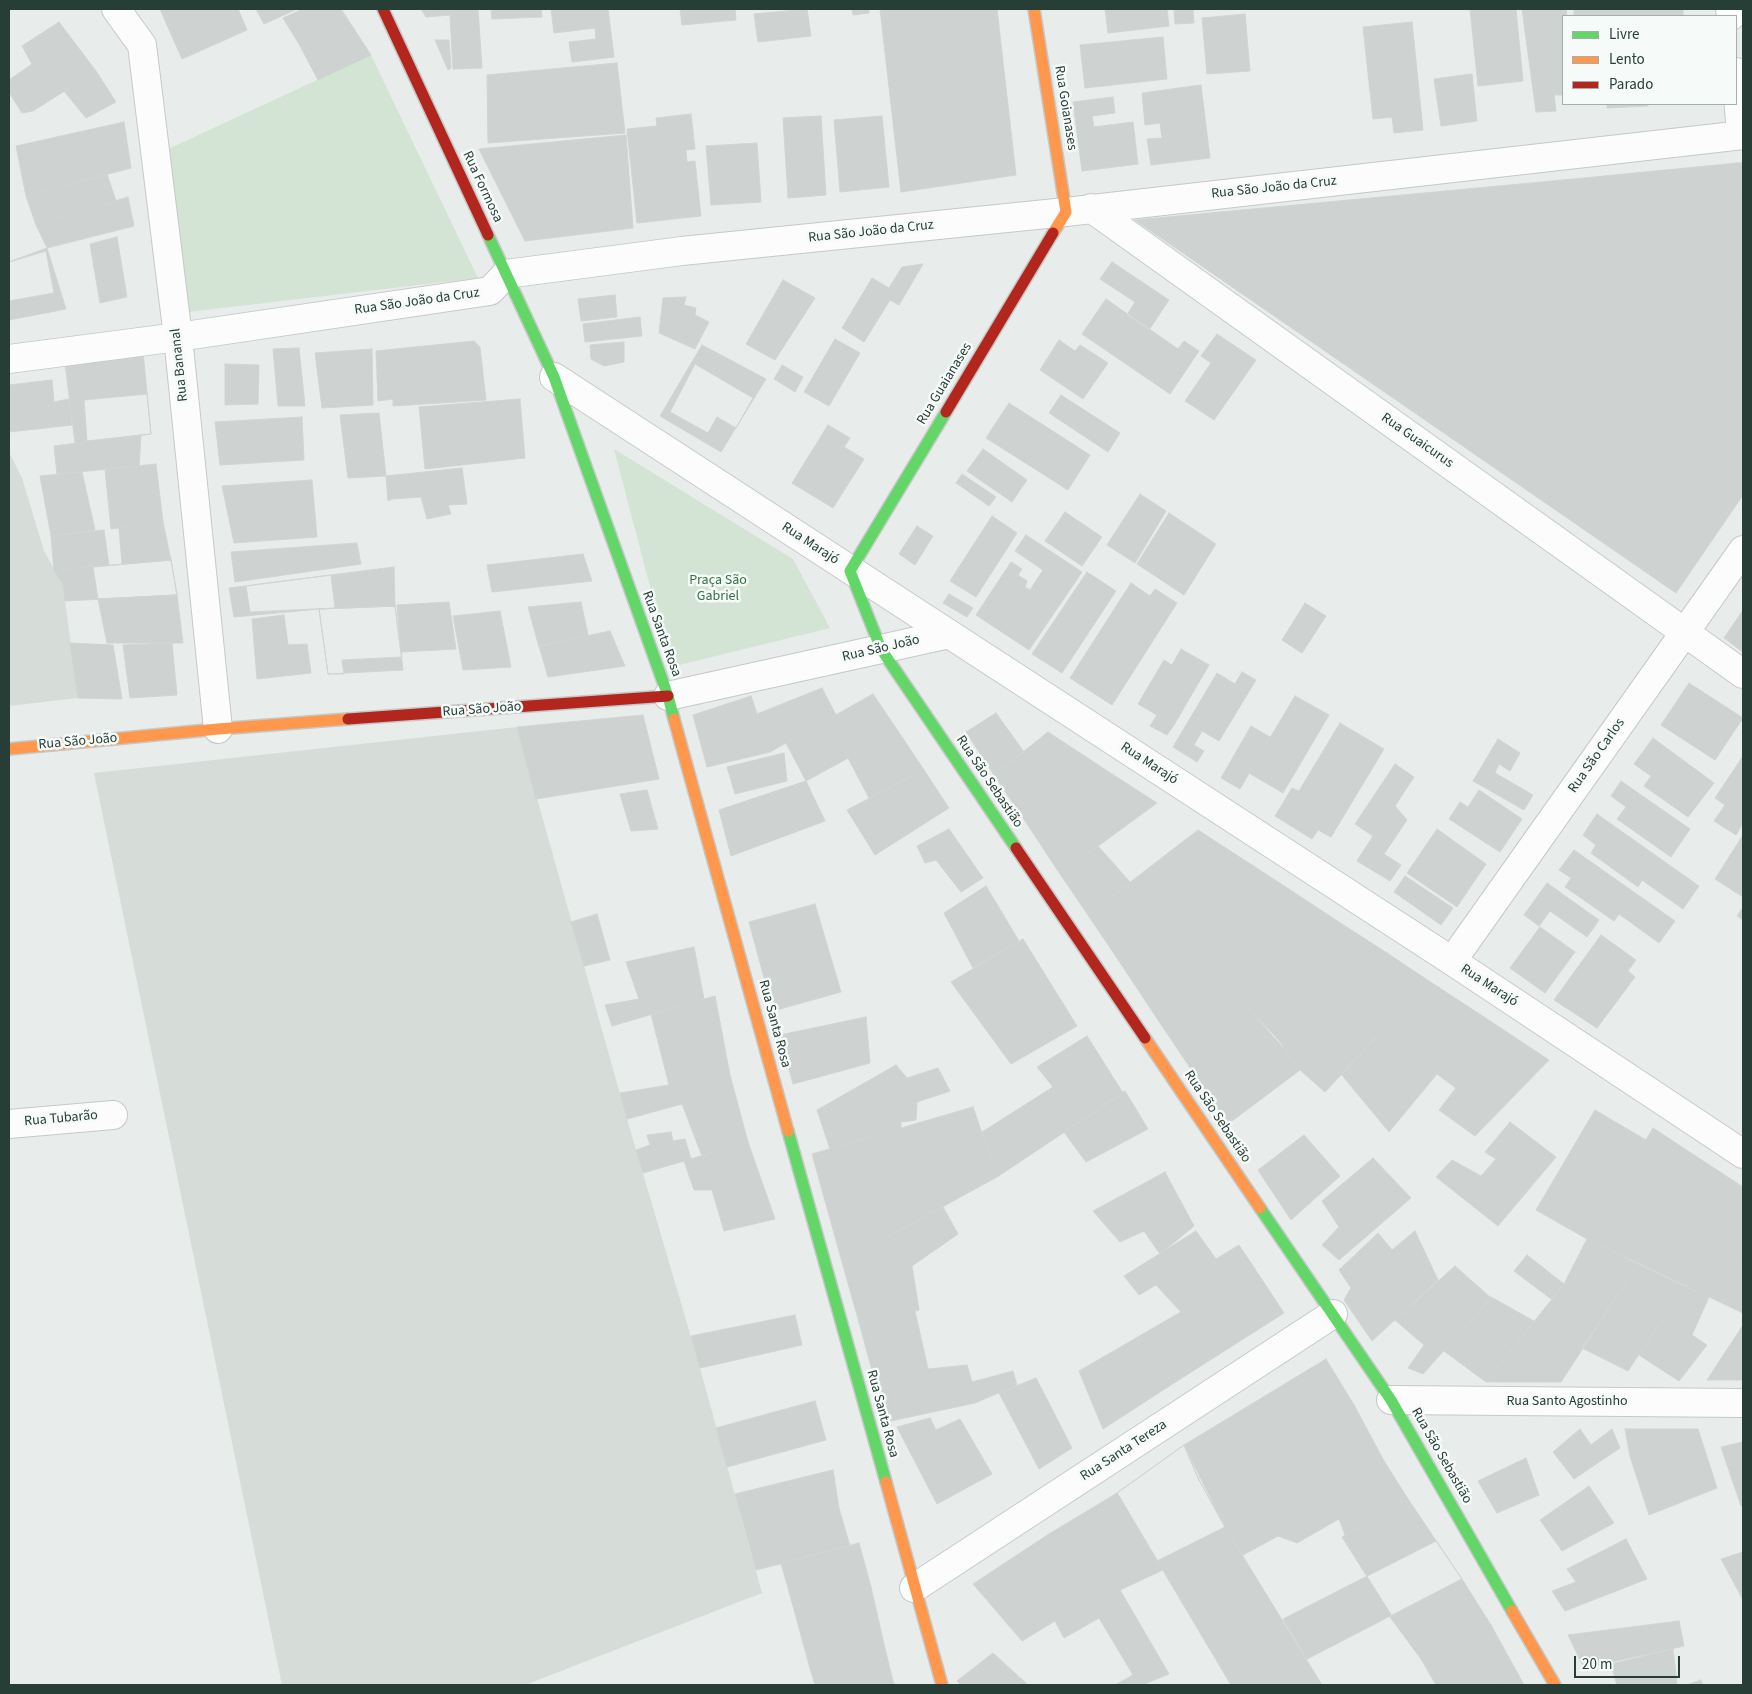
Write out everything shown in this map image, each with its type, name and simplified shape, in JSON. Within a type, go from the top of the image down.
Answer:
[{"type":"street","name":"Rua Bananal","points":[[116,9],[142,45],[178,337],[218,729]]},
{"type":"street","name":"Rua Formosa","points":[[383,9],[554,378]]},
{"type":"street","name":"Rua Goianases","points":[[1034,9],[1079,210]]},
{"type":"street","points":[[1737,82],[1742,135]]},
{"type":"street","name":"Rua São João da Cruz","points":[[9,359],[178,337],[490,292],[506,274],[682,251],[1079,210],[1742,135]]},
{"type":"street","name":"Rua Guaianases","points":[[850,571],[1079,210]]},
{"type":"street","name":"Rua Guaicurus","points":[[1079,210],[1743,674]]},
{"type":"street","name":"Rua Marajó","points":[[554,378],[1452,961],[1743,1154]]},
{"type":"street","name":"Rua Santa Rosa","points":[[554,378],[668,696],[942,1685]]},
{"type":"street","name":"Rua São Carlos","points":[[1452,961],[1743,550]]},
{"type":"street","name":"Rua São Sebastião","points":[[850,571],[881,649],[1391,1400],[1555,1685]]},
{"type":"street","name":"Rua São João","points":[[9,749],[218,729],[668,696],[949,634]]},
{"type":"street","name":"Rua Tubarão","points":[[9,1124],[113,1115]]},
{"type":"street","name":"Rua Santa Tereza","points":[[914,1588],[1333,1314]]},
{"type":"street","name":"Rua Santo Agostinho","points":[[1391,1400],[1743,1403]]},
{"type":"shaded area","points":[[9,452],[22,478],[44,551],[63,585],[78,698],[9,706]]},
{"type":"shaded area","points":[[517,727],[627,1119],[700,1368],[762,1593],[525,1685],[282,1685],[94,773]]},
{"type":"green space","points":[[371,55],[478,278],[188,312],[166,150]]},
{"type":"green space","name":"Praça São Gabriel","points":[[614,449],[793,559],[830,628],[671,667]]},
{"type":"building","points":[[160,9],[238,9],[247,30],[182,59]]},
{"type":"building","points":[[256,9],[297,9],[264,24]]},
{"type":"building","points":[[303,9],[341,9],[371,55],[318,80],[283,18]]},
{"type":"building","points":[[421,9],[478,9],[482,68],[453,69],[450,15],[426,17]]},
{"type":"building","points":[[491,9],[541,9],[542,17],[492,19]]},
{"type":"building","points":[[551,9],[608,9],[614,57],[572,62],[569,42],[596,39],[595,28],[554,33]]},
{"type":"building","points":[[680,9],[735,9],[736,20],[682,25]]},
{"type":"building","points":[[807,9],[811,36],[758,42],[754,14]]},
{"type":"building","points":[[852,9],[869,9],[869,13],[853,15]]},
{"type":"building","points":[[880,9],[997,9],[1016,175],[901,192]]},
{"type":"building","points":[[1105,9],[1167,9],[1169,26],[1108,33]]},
{"type":"building","points":[[1174,9],[1193,9],[1194,23],[1175,24]]},
{"type":"building","points":[[1470,9],[1516,9],[1523,81],[1478,86]]},
{"type":"building","points":[[1522,9],[1566,9],[1567,15],[1562,15],[1562,95],[1554,95],[1556,111],[1536,112]]},
{"type":"building","points":[[1574,9],[1683,9],[1683,15],[1574,15]]},
{"type":"building","points":[[1245,14],[1250,71],[1207,74],[1202,18]]},
{"type":"building","points":[[59,22],[96,71],[33,111],[22,113],[9,92],[9,80],[32,64],[22,46]]},
{"type":"building","points":[[1412,22],[1423,130],[1394,133],[1392,117],[1373,119],[1363,27]]},
{"type":"building","points":[[1163,37],[1167,79],[1085,88],[1080,45]]},
{"type":"building","points":[[435,40],[449,40],[451,68],[448,70]]},
{"type":"building","points":[[617,63],[625,133],[488,143],[487,75]]},
{"type":"building","points":[[96,71],[116,102],[86,118],[64,91]]},
{"type":"building","points":[[1472,74],[1477,121],[1441,126],[1434,79]]},
{"type":"building","points":[[1201,85],[1210,158],[1151,165],[1147,139],[1162,138],[1160,123],[1145,125],[1142,93]]},
{"type":"building","points":[[1113,97],[1115,113],[1092,116],[1094,127],[1133,122],[1138,164],[1082,171],[1073,102]]},
{"type":"building","points":[[1607,105],[1648,105],[1648,106],[1607,108]]},
{"type":"building","points":[[691,114],[695,149],[686,150],[687,162],[695,161],[701,216],[637,223],[627,129],[657,126],[656,118]]},
{"type":"building","points":[[821,116],[826,195],[788,198],[783,118]]},
{"type":"building","points":[[882,116],[889,187],[840,192],[834,120]]},
{"type":"building","points":[[124,122],[131,168],[26,196],[16,146]]},
{"type":"building","points":[[626,135],[633,228],[525,241],[479,149]]},
{"type":"building","points":[[757,143],[761,202],[711,205],[706,146]]},
{"type":"building","points":[[1743,163],[1743,202],[1707,166]]},
{"type":"building","points":[[1707,166],[1743,202],[1743,321],[1563,180]]},
{"type":"building","points":[[107,174],[116,201],[36,225],[26,196]]},
{"type":"building","points":[[1563,180],[1743,321],[1743,495],[1676,593],[1135,220]]},
{"type":"building","points":[[128,197],[134,226],[47,248],[36,225]]},
{"type":"building","points":[[117,237],[127,297],[100,303],[90,244]]},
{"type":"building","points":[[47,248],[66,309],[9,320],[9,262]]},
{"type":"building","points":[[46,251],[54,293],[9,301],[9,262]]},
{"type":"building","points":[[1112,262],[1169,300],[1149,330],[1127,315],[1135,302],[1100,279]]},
{"type":"building","points":[[923,264],[899,305],[890,300],[864,342],[842,328],[872,278],[889,288],[902,267]]},
{"type":"building","points":[[783,280],[815,298],[775,360],[746,344]]},
{"type":"building","points":[[615,295],[617,317],[581,321],[578,299]]},
{"type":"building","points":[[686,297],[684,305],[696,308],[695,315],[709,322],[695,349],[659,333],[663,298]]},
{"type":"building","points":[[1106,299],[1178,349],[1184,341],[1199,351],[1170,394],[1082,334]]},
{"type":"building","points":[[640,317],[642,336],[585,342],[583,324]]},
{"type":"building","points":[[1217,334],[1256,360],[1214,420],[1185,401],[1211,363],[1201,356]]},
{"type":"building","points":[[835,339],[860,353],[829,406],[804,392]]},
{"type":"building","points":[[1059,340],[1075,351],[1080,345],[1108,363],[1083,399],[1040,370]]},
{"type":"building","points":[[474,341],[480,347],[486,400],[393,406],[393,399],[378,401],[376,351]]},
{"type":"building","points":[[624,342],[624,362],[604,366],[591,359],[590,345]]},
{"type":"building","points":[[702,345],[766,379],[721,452],[660,416]]},
{"type":"building","points":[[299,348],[305,406],[278,406],[273,349]]},
{"type":"building","points":[[372,349],[373,405],[322,408],[315,353]]},
{"type":"building","points":[[143,352],[151,434],[75,443],[65,363]]},
{"type":"building","points":[[225,364],[259,365],[258,404],[225,405]]},
{"type":"building","points":[[695,364],[753,398],[736,428],[717,417],[708,433],[670,412]]},
{"type":"building","points":[[782,365],[803,377],[795,392],[774,379]]},
{"type":"building","points":[[52,380],[54,402],[69,399],[72,425],[9,432],[9,385]]},
{"type":"building","points":[[147,394],[151,434],[87,441],[84,400]]},
{"type":"building","points":[[1061,395],[1120,433],[1108,452],[1049,413]]},
{"type":"building","points":[[520,399],[525,458],[425,469],[419,407]]},
{"type":"building","points":[[1009,403],[1090,455],[1068,490],[986,438]]},
{"type":"building","points":[[379,413],[386,476],[348,478],[340,415]]},
{"type":"building","points":[[302,417],[304,460],[220,465],[215,422]]},
{"type":"building","points":[[828,425],[850,438],[844,447],[864,459],[833,508],[792,483]]},
{"type":"building","points":[[141,435],[139,466],[57,474],[54,446]]},
{"type":"building","points":[[983,449],[1027,480],[1012,502],[967,471]]},
{"type":"building","points":[[156,464],[163,522],[111,529],[105,469]]},
{"type":"building","points":[[462,468],[467,504],[448,505],[451,514],[427,519],[421,497],[392,499],[388,501],[386,476]]},
{"type":"building","points":[[82,472],[95,530],[51,536],[40,476]]},
{"type":"building","points":[[962,474],[996,497],[989,506],[956,483]]},
{"type":"building","points":[[312,480],[317,537],[234,543],[222,486]]},
{"type":"building","points":[[1140,494],[1166,511],[1135,563],[1107,545]]},
{"type":"building","points":[[1065,512],[1102,537],[1082,566],[1045,541]]},
{"type":"building","points":[[1169,513],[1216,544],[1184,595],[1137,564]]},
{"type":"building","points":[[992,516],[1017,533],[976,597],[950,581]]},
{"type":"building","points":[[163,522],[171,560],[122,564],[119,528]]},
{"type":"building","points":[[917,526],[933,536],[915,565],[899,554]]},
{"type":"building","points":[[104,530],[109,565],[54,570],[51,536]]},
{"type":"building","points":[[1026,535],[1082,572],[1029,650],[976,615],[1011,562],[1022,569],[1018,575],[1027,581],[1025,587],[1030,590],[1043,570],[1015,551]]},
{"type":"building","points":[[357,543],[361,564],[235,582],[231,552]]},
{"type":"building","points":[[583,554],[592,581],[492,592],[487,565]]},
{"type":"building","points":[[171,560],[177,595],[65,601],[63,585],[54,570]]},
{"type":"building","points":[[171,560],[177,595],[98,599],[93,567]]},
{"type":"building","points":[[394,567],[395,606],[319,609],[234,617],[229,588]]},
{"type":"building","points":[[1087,572],[1116,591],[1062,673],[1032,654]]},
{"type":"building","points":[[331,575],[335,608],[250,612],[246,586]]},
{"type":"building","points":[[1131,583],[1150,596],[1155,589],[1177,603],[1112,705],[1070,678]]},
{"type":"building","points":[[949,594],[973,608],[967,617],[943,603]]},
{"type":"building","points":[[177,595],[183,643],[107,643],[98,599]]},
{"type":"building","points":[[449,602],[456,649],[401,652],[397,605]]},
{"type":"building","points":[[581,602],[588,635],[539,647],[528,607]]},
{"type":"building","points":[[1305,603],[1326,616],[1302,653],[1282,640]]},
{"type":"building","points":[[395,606],[403,670],[328,674],[319,609]]},
{"type":"building","points":[[395,606],[402,657],[342,660],[344,674],[328,674],[319,609]]},
{"type":"building","points":[[1743,610],[1743,652],[1724,638]]},
{"type":"building","points":[[500,611],[511,667],[463,670],[453,616]]},
{"type":"building","points":[[284,615],[288,645],[307,644],[311,673],[257,679],[252,619]]},
{"type":"building","points":[[610,631],[625,666],[548,677],[539,646]]},
{"type":"building","points":[[70,643],[113,645],[122,699],[78,698]]},
{"type":"building","points":[[172,643],[177,695],[130,698],[123,645]]},
{"type":"building","points":[[1181,649],[1209,665],[1174,725],[1138,704],[1164,660],[1172,665]]},
{"type":"building","points":[[1242,672],[1256,680],[1219,741],[1202,731],[1194,745],[1204,751],[1197,762],[1173,747],[1217,673],[1235,684]]},
{"type":"building","points":[[1689,683],[1743,718],[1715,760],[1661,725]]},
{"type":"building","points":[[822,688],[836,715],[770,752],[757,714]]},
{"type":"building","points":[[873,694],[898,731],[806,781],[786,743]]},
{"type":"building","points":[[751,696],[770,752],[707,767],[693,715]]},
{"type":"building","points":[[1295,696],[1329,715],[1283,793],[1249,773]]},
{"type":"building","points":[[996,713],[1024,752],[994,775],[966,732]]},
{"type":"building","points":[[643,715],[659,779],[536,799],[517,727]]},
{"type":"building","points":[[1157,715],[1174,725],[1167,735],[1150,726]]},
{"type":"building","points":[[1340,723],[1384,749],[1331,837],[1318,830],[1312,839],[1275,816],[1292,788],[1299,791]]},
{"type":"building","points":[[1251,726],[1270,737],[1240,789],[1221,778]]},
{"type":"building","points":[[898,731],[924,770],[869,798],[848,758]]},
{"type":"building","points":[[1048,732],[1112,774],[1033,833],[994,775]]},
{"type":"building","points":[[1653,738],[1714,783],[1688,817],[1644,786],[1651,776],[1634,764]]},
{"type":"building","points":[[1498,739],[1520,753],[1510,771],[1499,764],[1495,773],[1533,795],[1524,810],[1473,781]]},
{"type":"building","points":[[784,753],[787,781],[735,794],[727,767]]},
{"type":"building","points":[[1743,756],[1743,823],[1736,835],[1714,821],[1725,805],[1715,798]]},
{"type":"building","points":[[1395,764],[1414,777],[1395,806],[1407,820],[1384,854],[1401,865],[1390,881],[1357,861],[1373,836],[1355,824]]},
{"type":"building","points":[[924,770],[949,808],[875,855],[847,810]]},
{"type":"building","points":[[1112,774],[1157,803],[1060,874],[1033,833]]},
{"type":"building","points":[[806,781],[825,821],[731,856],[719,810]]},
{"type":"building","points":[[1621,781],[1690,829],[1671,857],[1617,819],[1626,807],[1611,796]]},
{"type":"building","points":[[647,790],[658,829],[631,831],[620,794]]},
{"type":"building","points":[[1479,790],[1522,819],[1500,852],[1449,819],[1460,802],[1468,807]]},
{"type":"building","points":[[1597,814],[1672,867],[1656,890],[1642,880],[1638,887],[1591,853],[1596,845],[1583,835]]},
{"type":"building","points":[[949,829],[983,878],[961,892],[936,860],[925,863],[917,846]]},
{"type":"building","points":[[1437,829],[1486,864],[1457,907],[1407,873]]},
{"type":"building","points":[[1198,830],[1255,867],[1183,926],[1137,877]]},
{"type":"building","points":[[1743,835],[1743,897],[1715,879]]},
{"type":"building","points":[[1098,846],[1130,882],[1088,915],[1060,874]]},
{"type":"building","points":[[1574,850],[1675,921],[1659,943],[1619,914],[1614,921],[1565,887],[1571,878],[1559,870]]},
{"type":"building","points":[[1255,867],[1298,895],[1221,972],[1183,926]]},
{"type":"building","points":[[1672,867],[1699,886],[1683,909],[1656,890]]},
{"type":"building","points":[[1405,876],[1453,908],[1441,925],[1394,892]]},
{"type":"building","points":[[1137,877],[1183,926],[1123,967],[1088,915]]},
{"type":"building","points":[[1547,883],[1599,920],[1587,937],[1550,911],[1539,926],[1524,915]]},
{"type":"building","points":[[986,886],[1019,941],[973,968],[944,913]]},
{"type":"building","points":[[1298,895],[1342,924],[1250,1010],[1221,972]]},
{"type":"building","points":[[815,904],[841,992],[773,1011],[749,922]]},
{"type":"building","points":[[1743,907],[1743,920],[1737,916]]},
{"type":"building","points":[[597,914],[610,960],[584,966],[571,922]]},
{"type":"building","points":[[1342,924],[1387,953],[1286,1051],[1250,1010]]},
{"type":"building","points":[[1183,926],[1221,972],[1160,1023],[1123,967]]},
{"type":"building","points":[[1540,927],[1575,952],[1545,993],[1510,968]]},
{"type":"building","points":[[1601,935],[1636,960],[1628,971],[1635,977],[1597,1028],[1554,1000]]},
{"type":"building","points":[[1023,939],[1077,1026],[1011,1064],[951,982]]},
{"type":"building","points":[[694,947],[704,999],[612,1026],[605,1005],[639,999],[626,962]]},
{"type":"building","points":[[1387,953],[1429,981],[1325,1092],[1300,1070],[1286,1051]]},
{"type":"building","points":[[1221,972],[1250,1010],[1187,1063],[1160,1023]]},
{"type":"building","points":[[1429,981],[1484,1017],[1389,1132],[1341,1074]]},
{"type":"building","points":[[715,996],[730,1075],[669,1085],[651,1014]]},
{"type":"building","points":[[1250,1010],[1277,1038],[1208,1095],[1187,1063]]},
{"type":"building","points":[[866,1017],[870,1063],[793,1084],[780,1035]]},
{"type":"building","points":[[1484,1017],[1549,1060],[1475,1136],[1439,1110],[1456,1088],[1437,1074]]},
{"type":"building","points":[[1087,1036],[1123,1093],[997,1177],[982,1132],[1053,1087],[1037,1067]]},
{"type":"building","points":[[1277,1038],[1300,1070],[1228,1124],[1208,1095]]},
{"type":"building","points":[[896,1065],[907,1078],[938,1068],[950,1091],[917,1102],[916,1120],[901,1122],[901,1128],[830,1149],[817,1110]]},
{"type":"building","points":[[730,1075],[748,1142],[702,1156],[682,1104],[627,1119],[620,1093]]},
{"type":"building","points":[[1125,1091],[1148,1129],[1086,1162],[1064,1132]]},
{"type":"building","points":[[973,1107],[997,1177],[842,1262],[812,1154]]},
{"type":"building","points":[[1595,1110],[1646,1140],[1587,1239],[1536,1210]]},
{"type":"building","points":[[1510,1122],[1556,1157],[1498,1226],[1436,1177],[1452,1160],[1481,1176],[1496,1159],[1485,1152]]},
{"type":"building","points":[[1653,1128],[1720,1172],[1653,1270],[1587,1239]]},
{"type":"building","points":[[671,1132],[673,1141],[685,1139],[691,1159],[643,1173],[636,1150],[650,1145],[647,1135]]},
{"type":"building","points":[[1304,1135],[1340,1176],[1291,1220],[1258,1170]]},
{"type":"building","points":[[748,1142],[775,1219],[724,1231],[712,1190],[694,1190],[684,1161]]},
{"type":"building","points":[[1373,1158],[1411,1198],[1339,1260],[1322,1245],[1339,1227],[1322,1201]]},
{"type":"building","points":[[1165,1172],[1194,1226],[1160,1254],[1144,1231],[1120,1242],[1093,1211]]},
{"type":"building","points":[[1720,1172],[1743,1187],[1743,1253],[1709,1297],[1653,1270]]},
{"type":"building","points":[[943,1207],[958,1234],[912,1266],[919,1310],[860,1326],[842,1262]]},
{"type":"building","points":[[1196,1231],[1216,1259],[1239,1245],[1255,1269],[1181,1312],[1156,1285],[1139,1295],[1124,1276]]},
{"type":"building","points":[[1415,1231],[1438,1280],[1372,1341],[1344,1300],[1351,1288],[1339,1270],[1378,1233],[1392,1250]]},
{"type":"building","points":[[1587,1239],[1638,1264],[1561,1382],[1486,1382],[1564,1284]]},
{"type":"building","points":[[1743,1253],[1743,1313],[1709,1297]]},
{"type":"building","points":[[1527,1255],[1564,1284],[1551,1299],[1514,1271]]},
{"type":"building","points":[[1638,1264],[1684,1286],[1628,1371],[1582,1348]]},
{"type":"building","points":[[1455,1266],[1491,1298],[1423,1374],[1408,1368],[1424,1345],[1395,1320]]},
{"type":"building","points":[[1255,1269],[1284,1313],[1174,1383],[1136,1338]]},
{"type":"building","points":[[1684,1286],[1709,1297],[1692,1335],[1707,1345],[1679,1381],[1639,1355]]},
{"type":"building","points":[[1491,1297],[1534,1321],[1486,1382],[1444,1351]]},
{"type":"building","points":[[915,1311],[928,1369],[967,1365],[972,1382],[1013,1371],[1017,1385],[975,1403],[886,1422],[860,1326]]},
{"type":"building","points":[[795,1315],[802,1345],[700,1368],[691,1336]]},
{"type":"building","points":[[1743,1325],[1743,1380],[1707,1380]]},
{"type":"building","points":[[1136,1338],[1174,1383],[1103,1429],[1079,1371]]},
{"type":"building","points":[[1326,1359],[1354,1405],[1198,1478],[1184,1445]]},
{"type":"building","points":[[1036,1378],[1072,1448],[1039,1469],[999,1393]]},
{"type":"building","points":[[815,1401],[826,1440],[727,1467],[716,1428]]},
{"type":"building","points":[[1354,1405],[1384,1461],[1225,1527],[1198,1478]]},
{"type":"building","points":[[930,1418],[936,1430],[960,1419],[992,1474],[937,1504],[897,1427]]},
{"type":"building","points":[[1580,1429],[1591,1445],[1612,1429],[1620,1448],[1574,1479],[1553,1452]]},
{"type":"building","points":[[1625,1429],[1698,1429],[1717,1488],[1649,1515],[1630,1456]]},
{"type":"building","points":[[1743,1442],[1743,1505],[1741,1506],[1721,1447]]},
{"type":"building","points":[[1184,1445],[1198,1478],[1225,1527],[1322,1685],[1231,1685],[1117,1493]]},
{"type":"building","points":[[1184,1445],[1225,1527],[1157,1561],[1117,1493]]},
{"type":"building","points":[[1526,1458],[1539,1495],[1497,1513],[1478,1481]]},
{"type":"building","points":[[1384,1461],[1408,1499],[1345,1535],[1339,1519],[1297,1543],[1278,1536],[1243,1555],[1225,1527]]},
{"type":"building","points":[[833,1470],[839,1508],[745,1529],[735,1494]]},
{"type":"building","points":[[1589,1486],[1614,1523],[1562,1551],[1540,1520]]},
{"type":"building","points":[[1117,1493],[1163,1570],[1120,1590],[1169,1674],[1142,1685],[1139,1685],[1049,1534]]},
{"type":"building","points":[[1408,1499],[1462,1579],[1392,1616],[1342,1537]]},
{"type":"building","points":[[839,1508],[850,1546],[756,1570],[745,1529]]},
{"type":"building","points":[[1049,1534],[1099,1618],[1064,1638],[1055,1621],[1022,1641],[973,1584]]},
{"type":"building","points":[[1626,1539],[1647,1579],[1565,1611],[1552,1591],[1576,1582],[1567,1569]]},
{"type":"building","points":[[1436,1541],[1462,1579],[1307,1659],[1283,1619]]},
{"type":"building","points":[[859,1543],[871,1587],[793,1606],[781,1563]]},
{"type":"building","points":[[1743,1552],[1743,1600],[1721,1559]]},
{"type":"building","points":[[1462,1579],[1491,1625],[1421,1659],[1390,1617]]},
{"type":"building","points":[[871,1587],[886,1653],[811,1672],[793,1606]]},
{"type":"building","points":[[1679,1621],[1684,1646],[1584,1668],[1568,1635]]},
{"type":"building","points":[[1491,1625],[1518,1674],[1492,1685],[1436,1685],[1421,1659]]},
{"type":"building","points":[[1673,1649],[1677,1685],[1617,1685],[1611,1664]]},
{"type":"building","points":[[886,1653],[894,1685],[815,1685],[811,1672]]},
{"type":"building","points":[[993,1653],[1028,1685],[961,1685],[957,1681]]},
{"type":"building","points":[[1518,1674],[1524,1685],[1492,1685]]},
{"type":"building","points":[[1133,1675],[1139,1685],[1115,1685]]},
{"type":"building","points":[[1701,1680],[1703,1685],[1687,1685]]},
{"type":"traffic: fast","points":[[488,235],[554,377],[668,696],[674,719]]},
{"type":"traffic: fast","points":[[946,412],[850,571],[881,649],[1016,848]]},
{"type":"traffic: fast","points":[[788,1131],[886,1482]]},
{"type":"traffic: fast","points":[[1260,1208],[1391,1400],[1512,1611]]},
{"type":"traffic: slow","points":[[1034,9],[1066,212],[1053,233]]},
{"type":"traffic: slow","points":[[9,749],[348,719]]},
{"type":"traffic: slow","points":[[674,719],[788,1131]]},
{"type":"traffic: slow","points":[[1145,1038],[1260,1208]]},
{"type":"traffic: slow","points":[[886,1482],[942,1685]]},
{"type":"traffic: slow","points":[[1512,1611],[1555,1685]]},
{"type":"traffic: jam","points":[[383,9],[488,235]]},
{"type":"traffic: jam","points":[[946,412],[1053,233]]},
{"type":"traffic: jam","points":[[348,719],[668,696]]},
{"type":"traffic: jam","points":[[1016,848],[1145,1038]]}]
